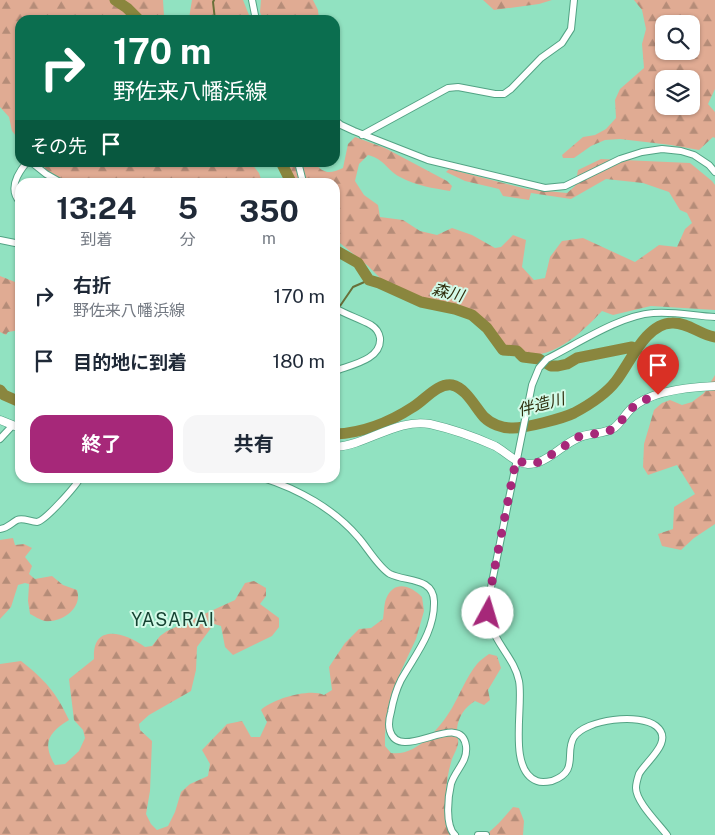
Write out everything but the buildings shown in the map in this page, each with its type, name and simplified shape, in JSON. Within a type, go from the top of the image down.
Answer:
[{"type":"main road","points":[[340,446],[403,426],[423,424],[461,433],[486,442],[516,460],[528,464],[540,462],[580,436],[607,432],[616,427],[639,402],[658,395],[696,387],[715,386]]},
{"type":"main road","points":[[0,420],[15,426]]},
{"type":"street","points":[[252,0],[255,15]]},
{"type":"street","points":[[362,134],[448,88],[458,87],[486,93],[504,94],[511,90],[526,73],[534,68],[541,58],[562,43],[571,28],[574,0]]},
{"type":"street","points":[[340,124],[428,160],[545,188],[565,186],[620,159],[642,152],[662,149],[681,151],[694,155],[709,165],[715,172]]},
{"type":"street","points":[[18,178],[24,167]]},
{"type":"street","points":[[37,167],[53,178]]},
{"type":"street","points":[[0,240],[15,243]]},
{"type":"street","points":[[340,310],[371,325],[378,330],[380,338],[379,347],[370,358],[340,369]]},
{"type":"street","points":[[667,835],[640,801],[636,789],[639,774],[662,744],[662,734],[657,726],[635,718],[606,721],[584,729],[575,736],[571,744],[570,763],[562,776],[546,782],[532,779],[522,762],[519,748],[519,682],[511,660],[489,623],[488,602],[532,385],[539,368],[547,359],[622,321],[637,316],[653,313],[715,317]]},
{"type":"street","points":[[0,439],[15,427]]},
{"type":"street","points":[[0,529],[7,528],[17,520],[22,519],[35,522],[45,519],[76,483]]},
{"type":"street","points":[[279,483],[340,518],[388,573],[423,583],[430,587],[433,593],[433,610],[426,639],[400,681],[393,699],[388,724],[390,733],[395,740],[403,743],[448,733],[458,734],[465,742],[467,748],[464,762],[451,784],[449,799],[448,817],[450,829],[455,835]]},
{"type":"street","points":[[478,835],[486,835]]},
{"type":"green space","points":[[0,0],[163,0],[164,15],[15,15],[15,135],[12,131],[9,117],[0,107]]},
{"type":"green space","points":[[192,0],[243,0],[249,15],[190,15]]},
{"type":"green space","points":[[261,0],[313,0],[318,15],[261,15]]},
{"type":"green space","points":[[483,0],[552,0],[539,4],[494,10]]},
{"type":"green space","points":[[634,0],[715,0],[715,89],[708,104],[715,112],[715,138],[713,137],[699,150],[620,139],[605,140],[591,146],[574,158],[563,158],[562,155],[583,137],[595,135],[606,129],[616,118],[615,100],[620,89],[644,68],[642,44],[646,29],[642,10]]},
{"type":"green space","points":[[355,137],[385,148],[447,181],[452,186],[450,191],[412,183],[395,174],[379,160],[368,155],[359,164],[355,181],[364,195],[378,205],[380,217],[403,220],[420,231],[437,235],[452,228],[472,235],[495,248],[501,247],[513,235],[526,240],[522,267],[534,280],[545,278],[550,257],[562,241],[583,238],[635,262],[659,245],[677,247],[685,229],[692,223],[687,213],[680,210],[669,192],[643,183],[606,179],[571,199],[531,193],[529,200],[503,196],[499,189],[465,181],[446,172],[449,169],[527,189],[567,193],[575,186],[578,170],[601,159],[690,163],[715,185],[715,310],[651,306],[613,315],[602,311],[579,334],[551,351],[530,355],[521,349],[502,344],[478,316],[463,309],[430,306],[409,300],[395,293],[368,266],[340,243],[340,178],[290,178],[286,167],[319,167],[327,172],[343,168],[348,144]]},
{"type":"green space","points":[[41,167],[254,167],[261,178],[45,178]]},
{"type":"green space","points":[[0,276],[15,282],[15,331],[8,332],[6,335],[0,332]]},
{"type":"green space","points":[[715,375],[715,524],[694,538],[681,550],[662,546],[658,534],[673,529],[674,507],[695,494],[677,465],[648,475],[643,467],[644,444],[654,410],[662,403],[670,400],[682,405],[692,402],[704,393]]},
{"type":"green space","points":[[13,538],[15,545],[24,544],[32,548],[25,557],[32,566],[29,574],[35,579],[52,576],[63,585],[77,590],[77,603],[70,613],[58,620],[52,621],[45,621],[30,614],[28,601],[29,584],[25,583],[18,585],[11,607],[0,619],[0,540]]},
{"type":"green space","points":[[254,581],[266,588],[266,596],[260,604],[279,618],[279,627],[272,636],[233,655],[225,647],[221,626],[214,624],[197,647],[196,670],[191,691],[149,715],[139,724],[140,730],[152,741],[150,791],[146,814],[151,824],[157,830],[168,826],[175,812],[181,792],[190,784],[208,776],[210,764],[202,750],[227,724],[242,721],[251,737],[260,737],[267,722],[261,710],[266,706],[291,696],[310,693],[324,695],[332,690],[329,667],[345,643],[359,629],[371,628],[383,619],[385,601],[389,593],[393,589],[403,586],[413,590],[422,597],[424,611],[416,639],[400,673],[389,706],[385,746],[391,753],[400,753],[418,746],[434,732],[452,708],[473,669],[489,654],[497,656],[501,668],[488,690],[490,700],[484,705],[475,701],[471,703],[459,720],[457,731],[458,744],[449,769],[446,788],[449,817],[456,835],[0,835],[0,664],[21,661],[37,674],[54,694],[69,720],[56,729],[49,739],[48,745],[55,765],[65,764],[79,751],[85,738],[83,730],[74,720],[69,679],[94,659],[98,640],[104,635],[111,634],[128,637],[145,647],[152,646],[167,631],[235,600],[245,583]]},
{"type":"green space","points":[[513,807],[519,808],[524,821],[523,835],[486,835],[499,823]]},
{"type":"waterway","name":"森川","points":[[115,0],[134,15]]},
{"type":"waterway","points":[[214,0],[214,15]]},
{"type":"waterway","name":"森川","points":[[284,167],[289,178]]},
{"type":"waterway","name":"森川","points":[[340,253],[358,263],[369,280],[421,302],[455,309],[472,315],[487,328],[503,350],[517,351],[523,357],[539,359],[551,366],[558,366],[567,364],[577,358],[632,347],[637,350]]},
{"type":"waterway","points":[[340,306],[353,287],[369,280]]},
{"type":"waterway","name":"伴造川","points":[[340,434],[365,429],[385,422],[413,407],[436,389],[447,385],[452,385],[462,390],[484,417],[497,425],[517,428],[543,423],[574,413],[602,395],[616,381],[640,345],[654,330],[663,325],[672,323],[683,324],[715,337]]},
{"type":"waterway","name":"伴造川","points":[[0,390],[4,395],[15,400]]},
{"type":"district","name":"YASARAI","points":[[173,620]]},
{"type":"route","points":[[488,613],[488,602],[516,460],[528,464],[540,462],[580,436],[607,432],[616,427],[639,402],[658,395]]}]
